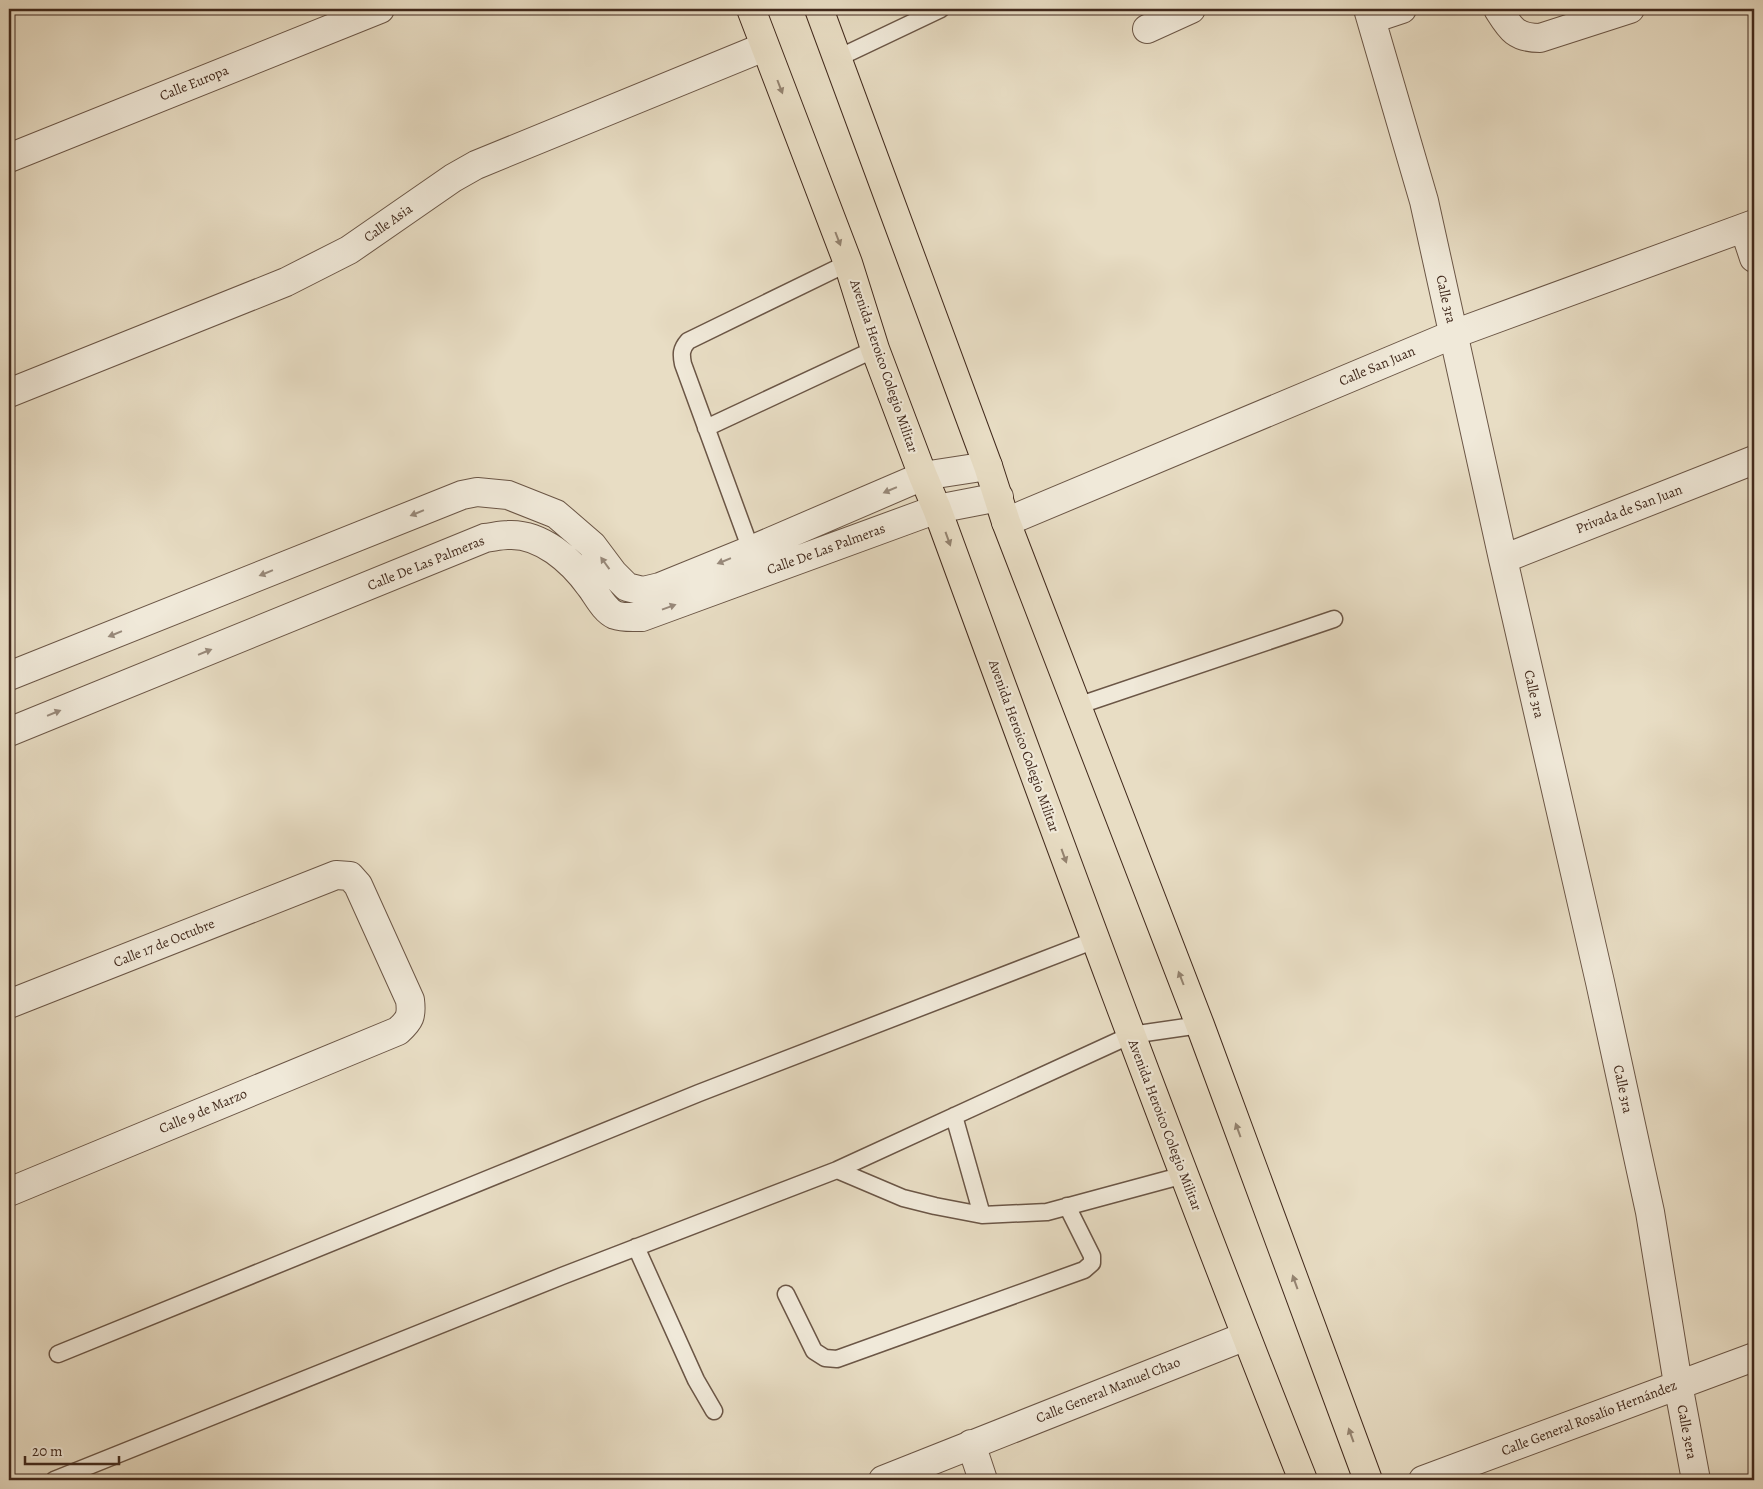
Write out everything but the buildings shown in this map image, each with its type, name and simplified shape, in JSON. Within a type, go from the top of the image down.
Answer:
[{"type":"main road","name":"Avenida Heroico Colegio Militar","points":[[750,9],[848,263],[875,349],[937,509],[1095,940],[1303,1480]]},
{"type":"main road","points":[[819,9],[988,466],[1002,509],[1200,1025],[1368,1480]]},
{"type":"street","name":"Calle Europa","points":[[9,158],[380,9]]},
{"type":"street","points":[[1147,29],[1191,9]]},
{"type":"street","points":[[1370,14],[1402,9]]},
{"type":"street","points":[[1498,9],[1516,33],[1531,38],[1540,38],[1630,9]]},
{"type":"street","name":"Calle 3ra","points":[[1370,14],[1424,201],[1503,559],[1598,973],[1650,1212],[1678,1384]]},
{"type":"street","name":"Calle Asia","points":[[9,393],[286,282],[349,250],[453,178],[476,165],[764,47]]},
{"type":"street","points":[[1749,226],[1754,258]]},
{"type":"street","name":"Calle San Juan","points":[[1002,509],[1454,334],[1749,226]]},
{"type":"street","name":"Privada de San Juan","points":[[1503,559],[1754,460]]},
{"type":"street","name":"Calle De Las Palmeras","points":[[9,676],[462,495],[477,492],[508,495],[556,514],[592,545],[612,573],[627,587],[642,591],[660,587],[752,550],[923,476],[988,466]]},
{"type":"street","points":[[530,503],[530,537]]},
{"type":"street","name":"Calle De Las Palmeras","points":[[9,732],[485,538],[509,535],[530,537],[552,548],[580,572],[607,609],[622,617],[642,617],[937,509],[1002,509]]},
{"type":"street","name":"Calle 17 de Octubre","points":[[9,1004],[336,874],[350,876],[358,885],[410,1000],[409,1021],[398,1031]]},
{"type":"street","name":"Calle 9 de Marzo","points":[[9,1192],[398,1031]]},
{"type":"street","name":"Calle General Manuel Chao","points":[[883,1480],[1246,1336]]},
{"type":"street","name":"Calle General Rosalío Hernández","points":[[1423,1480],[1754,1356]]},
{"type":"street","name":"Calle 3era","points":[[1678,1384],[1696,1480]]},
{"type":"street","points":[[971,1444],[983,1480]]},
{"type":"lane","points":[[838,58],[940,9]]},
{"type":"lane","points":[[752,550],[683,364],[682,347],[688,341],[848,263]]},
{"type":"lane","points":[[706,428],[875,349]]},
{"type":"lane","points":[[1077,706],[1334,619]]},
{"type":"lane","points":[[58,1354],[699,1093],[1095,940]]},
{"type":"lane","points":[[54,1480],[636,1247],[838,1170],[1131,1035],[1200,1025]]},
{"type":"lane","points":[[954,1116],[982,1215]]},
{"type":"lane","points":[[838,1170],[903,1198],[982,1215],[1047,1212],[1184,1174]]},
{"type":"lane","points":[[786,1294],[814,1351],[825,1358],[837,1360],[1084,1270],[1092,1264],[1092,1256],[1067,1206]]},
{"type":"lane","points":[[636,1247],[696,1380],[714,1411]]}]
